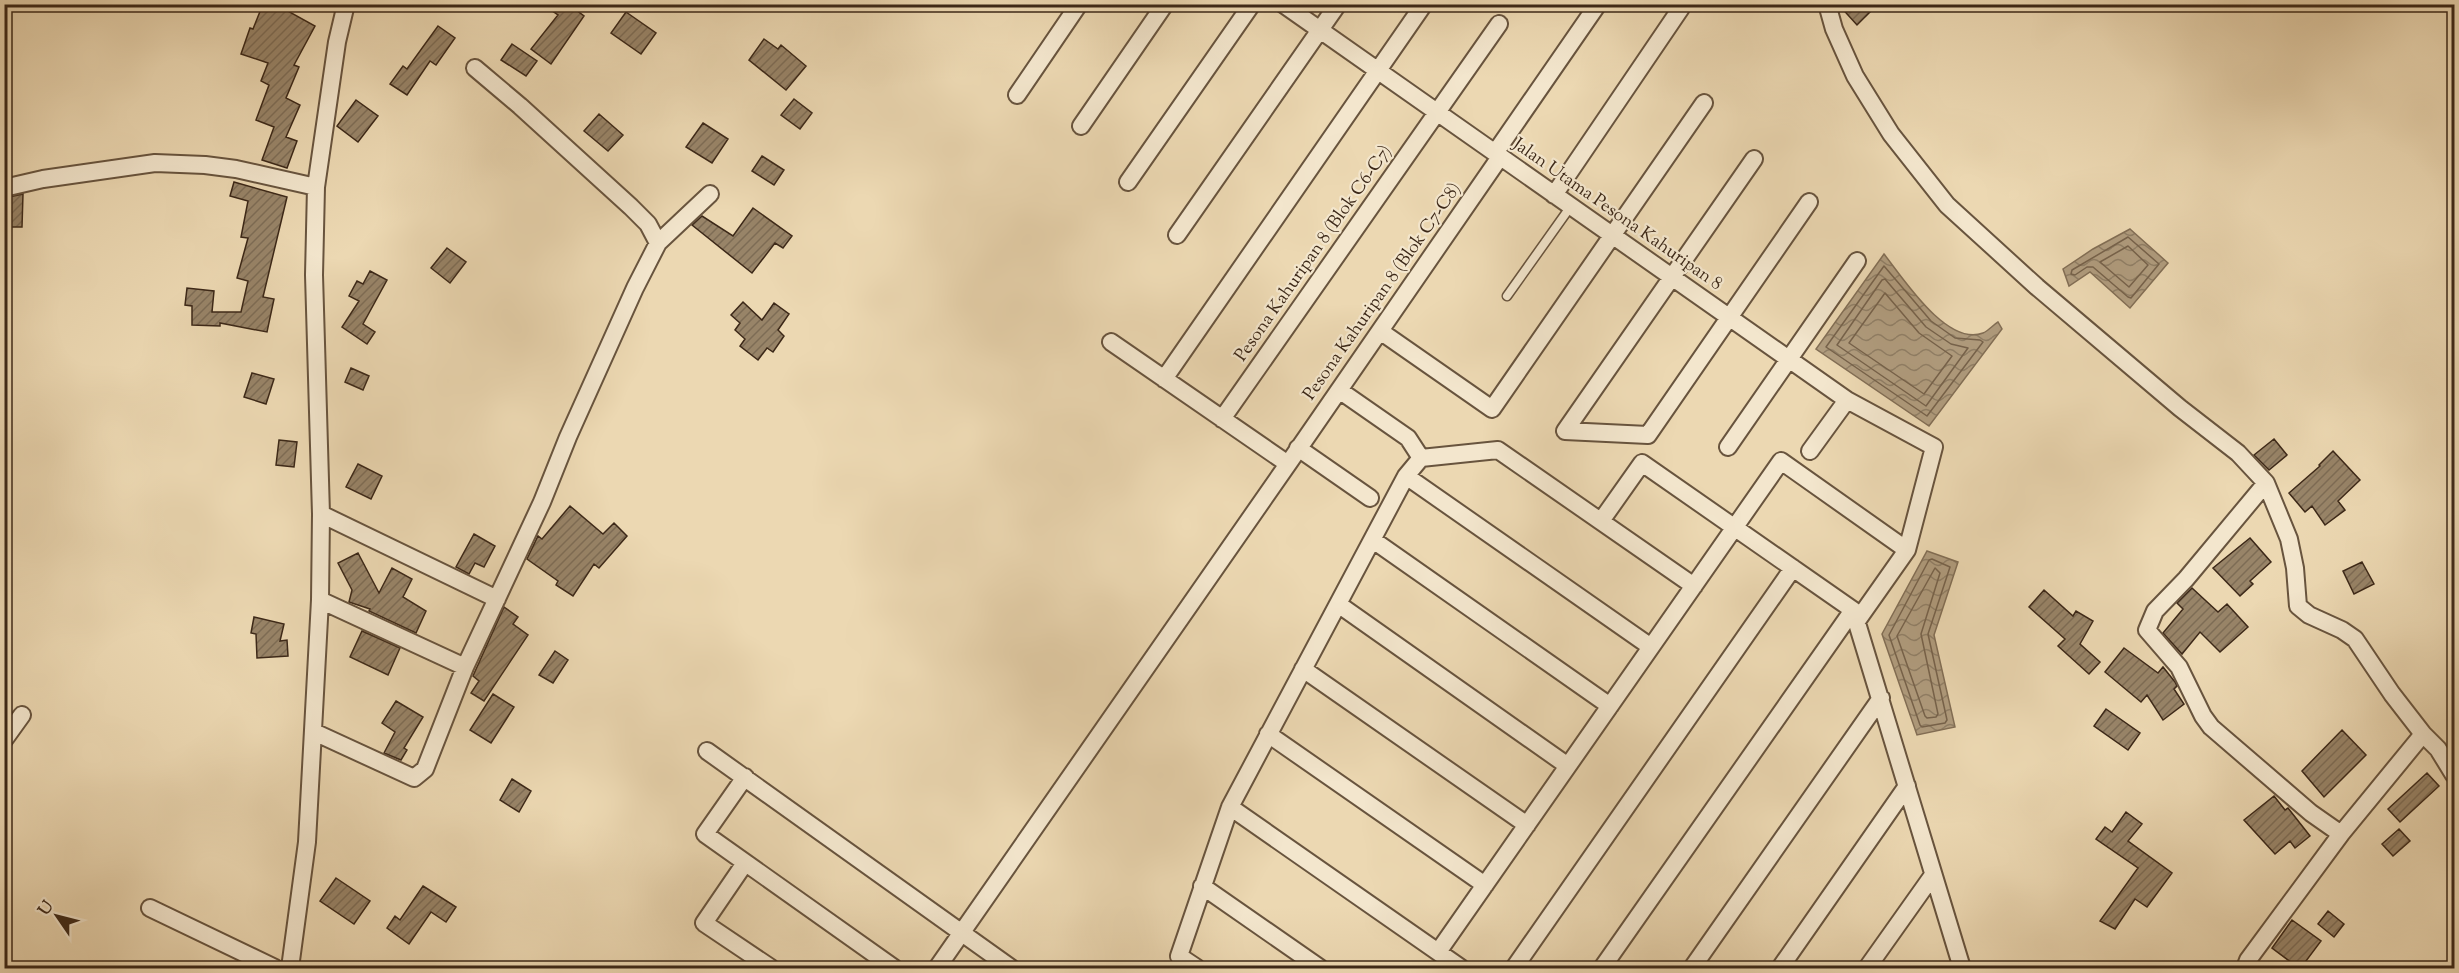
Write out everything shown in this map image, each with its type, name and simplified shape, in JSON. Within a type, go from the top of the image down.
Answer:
[{"type":"street","points":[[290,969],[307,842],[320,600],[321,514],[314,275],[316,187],[337,42],[346,4]]},
{"type":"street","points":[[1017,95],[1079,4]]},
{"type":"street","points":[[1082,126],[1165,4]]},
{"type":"street","points":[[1128,182],[1252,4]]},
{"type":"street","name":"Jalan Utama Pesona Kahuripan 8","points":[[1283,4],[1847,400],[1934,447],[1907,550]]},
{"type":"street","points":[[1177,235],[1338,4]]},
{"type":"street","points":[[1164,378],[1424,4]]},
{"type":"street","name":"Pesona Kahuripan 8 (Blok C7-C8)","points":[[937,969],[1380,331],[1598,4]]},
{"type":"street","points":[[1554,195],[1681,8],[1677,4]]},
{"type":"street","points":[[1827,4],[1844,52],[1875,109],[1891,134],[1947,205],[2037,287],[2180,408],[2238,453],[2266,483],[2289,539],[2295,568],[2298,606],[2308,615],[2342,630],[2355,639],[2423,734],[2438,749],[2454,775]]},
{"type":"street","name":"Pesona Kahuripan 8 (Blok C6-C7)","points":[[1222,419],[1498,24]]},
{"type":"street","points":[[475,68],[632,207],[648,224],[658,243]]},
{"type":"street","points":[[1380,331],[1492,409],[1704,103]]},
{"type":"street","points":[[1754,159],[1565,431],[1648,435],[1809,202]]},
{"type":"street","points":[[4,188],[43,178],[155,164],[205,165],[236,169],[316,187]]},
{"type":"street","points":[[314,732],[414,778],[425,769],[465,667],[542,502],[568,437],[635,288],[658,243],[710,194]]},
{"type":"street","points":[[1728,447],[1857,261]]},
{"type":"street","points":[[1111,342],[1288,464]]},
{"type":"street","points":[[1339,390],[1408,438],[1420,458]]},
{"type":"street","points":[[1810,451],[1847,400]]},
{"type":"street","points":[[1299,448],[1370,498]]},
{"type":"street","points":[[1197,969],[1179,956],[1230,807],[1406,476],[1420,458],[1498,450],[1694,586]]},
{"type":"street","points":[[1438,952],[1781,461],[1907,550],[1855,615],[1602,969]]},
{"type":"street","points":[[1601,521],[1642,463],[1793,568],[1855,615],[1959,967]]},
{"type":"street","points":[[1406,476],[1651,647]]},
{"type":"street","points":[[2266,483],[2186,579],[2155,611],[2147,630],[2178,667],[2197,706],[2211,728],[2273,779],[2298,803],[2341,834]]},
{"type":"street","points":[[321,514],[497,599]]},
{"type":"street","points":[[1373,540],[1610,706]]},
{"type":"street","points":[[1514,969],[1793,568]]},
{"type":"street","points":[[320,600],[465,667]]},
{"type":"street","points":[[1338,604],[1569,766]]},
{"type":"street","points":[[1303,669],[1527,825]]},
{"type":"street","points":[[1692,969],[1881,698]]},
{"type":"street","points":[[4,740],[22,715]]},
{"type":"street","points":[[1268,734],[1485,885]]},
{"type":"street","points":[[2245,969],[2248,960],[2341,834],[2423,734]]},
{"type":"street","points":[[707,751],[1011,969]]},
{"type":"street","points":[[745,777],[705,834],[894,969]]},
{"type":"street","points":[[1780,969],[1907,786]]},
{"type":"street","points":[[1230,807],[1461,969]]},
{"type":"street","points":[[745,863],[704,923],[771,969]]},
{"type":"street","points":[[1867,969],[1933,875]]},
{"type":"street","points":[[1202,886],[1320,969]]},
{"type":"street","points":[[150,908],[275,969]]},
{"type":"lane","points":[[1507,296],[1570,206]]},
{"type":"water","points":[[2130,229],[2168,263],[2130,308],[2090,272],[2069,286],[2063,269]]},
{"type":"water","points":[[1884,254],[1927,308],[1955,330],[1969,335],[1983,333],[1998,322],[2002,329],[1929,426],[1816,349]]},
{"type":"water","points":[[1927,551],[1958,562],[1934,635],[1955,727],[1917,735],[1882,634]]},
{"type":"building","points":[[263,4],[286,4],[284,9],[315,26],[294,65],[299,67],[286,98],[300,105],[286,137],[297,141],[287,168],[262,160],[274,127],[256,120],[269,85],[261,81],[268,63],[241,54],[250,28],[253,29]]},
{"type":"building","points":[[542,4],[568,4],[584,16],[551,64],[531,49],[558,15]]},
{"type":"building","points":[[1838,4],[1878,4],[1857,25]]},
{"type":"building","points":[[626,12],[656,33],[641,54],[611,33]]},
{"type":"building","points":[[438,26],[455,38],[436,65],[430,61],[407,95],[390,84],[403,66],[407,69]]},
{"type":"building","points":[[764,39],[778,49],[781,45],[806,66],[786,90],[749,60]]},
{"type":"building","points":[[512,44],[537,61],[526,76],[501,60]]},
{"type":"building","points":[[794,99],[812,113],[800,129],[781,115]]},
{"type":"building","points":[[356,100],[378,116],[358,142],[337,126]]},
{"type":"building","points":[[599,114],[623,135],[608,151],[584,131]]},
{"type":"building","points":[[703,123],[728,139],[712,163],[686,147]]},
{"type":"building","points":[[762,156],[784,170],[774,185],[752,171]]},
{"type":"building","points":[[234,182],[287,197],[263,297],[274,299],[267,332],[220,323],[220,326],[192,325],[192,306],[185,305],[187,288],[214,291],[212,312],[241,312],[248,281],[237,278],[248,238],[241,237],[248,201],[230,196]]},
{"type":"building","points":[[23,194],[22,227],[4,227],[4,198]]},
{"type":"building","points":[[753,208],[792,236],[783,248],[775,243],[752,273],[692,225],[702,216],[733,236]]},
{"type":"building","points":[[447,248],[466,262],[450,283],[431,268]]},
{"type":"building","points":[[370,271],[387,280],[363,324],[375,332],[367,344],[342,327],[359,301],[349,296],[357,281],[363,284]]},
{"type":"building","points":[[743,302],[762,320],[774,303],[789,314],[778,330],[784,336],[773,352],[767,348],[758,360],[740,346],[745,339],[735,330],[740,323],[731,315]]},
{"type":"building","points":[[351,368],[369,376],[363,390],[345,382]]},
{"type":"building","points":[[252,373],[274,379],[266,404],[244,397]]},
{"type":"building","points":[[2274,439],[2287,455],[2269,470],[2254,455]]},
{"type":"building","points":[[279,440],[297,442],[294,467],[276,465]]},
{"type":"building","points":[[2333,451],[2360,480],[2338,501],[2345,510],[2325,525],[2312,506],[2305,512],[2289,493],[2320,466]]},
{"type":"building","points":[[358,464],[382,476],[371,499],[346,487]]},
{"type":"building","points":[[570,506],[603,534],[614,523],[627,536],[599,568],[594,564],[573,596],[556,585],[558,581],[527,559],[538,536],[542,539]]},
{"type":"building","points":[[474,534],[495,546],[484,567],[475,563],[469,574],[456,567]]},
{"type":"building","points":[[2250,538],[2271,562],[2250,581],[2253,584],[2240,596],[2213,568]]},
{"type":"building","points":[[358,553],[379,593],[392,568],[412,579],[403,597],[426,611],[416,633],[369,611],[370,609],[349,602],[352,590],[338,563]]},
{"type":"building","points":[[2362,562],[2374,584],[2354,594],[2343,571]]},
{"type":"building","points":[[2192,588],[2218,612],[2227,604],[2248,627],[2220,652],[2200,632],[2182,654],[2163,633],[2183,609],[2177,603]]},
{"type":"building","points":[[2044,590],[2073,616],[2076,611],[2093,621],[2080,644],[2100,662],[2089,674],[2058,646],[2065,639],[2029,607]]},
{"type":"building","points":[[504,607],[518,617],[513,624],[528,635],[484,701],[471,693],[479,681],[473,676]]},
{"type":"building","points":[[254,617],[284,624],[280,641],[287,640],[288,656],[257,658],[256,634],[251,633]]},
{"type":"building","points":[[362,631],[400,648],[388,675],[350,657]]},
{"type":"building","points":[[2124,648],[2158,673],[2163,667],[2175,682],[2177,686],[2174,689],[2184,704],[2163,720],[2147,695],[2141,702],[2105,672]]},
{"type":"building","points":[[555,651],[568,660],[553,683],[539,675]]},
{"type":"building","points":[[493,694],[514,707],[491,743],[470,730]]},
{"type":"building","points":[[396,701],[423,717],[404,748],[407,750],[401,760],[384,753],[395,732],[382,723]]},
{"type":"building","points":[[2106,709],[2140,733],[2128,750],[2094,726]]},
{"type":"building","points":[[2342,730],[2366,755],[2324,797],[2302,771]]},
{"type":"building","points":[[2427,773],[2439,786],[2400,822],[2388,809]]},
{"type":"building","points":[[512,779],[531,791],[519,812],[500,800]]},
{"type":"building","points":[[2274,796],[2285,810],[2288,808],[2310,836],[2295,848],[2290,841],[2275,854],[2244,820]]},
{"type":"building","points":[[2126,812],[2142,824],[2128,841],[2172,873],[2147,907],[2135,899],[2115,929],[2100,921],[2138,868],[2096,839],[2105,827],[2112,832]]},
{"type":"building","points":[[2399,829],[2410,841],[2393,856],[2382,844]]},
{"type":"building","points":[[336,878],[370,901],[354,924],[320,901]]},
{"type":"building","points":[[423,886],[456,907],[446,922],[431,912],[409,944],[387,928],[395,916],[400,920]]},
{"type":"building","points":[[2328,911],[2344,924],[2334,937],[2318,924]]},
{"type":"building","points":[[2292,920],[2321,941],[2300,969],[2272,948]]}]
